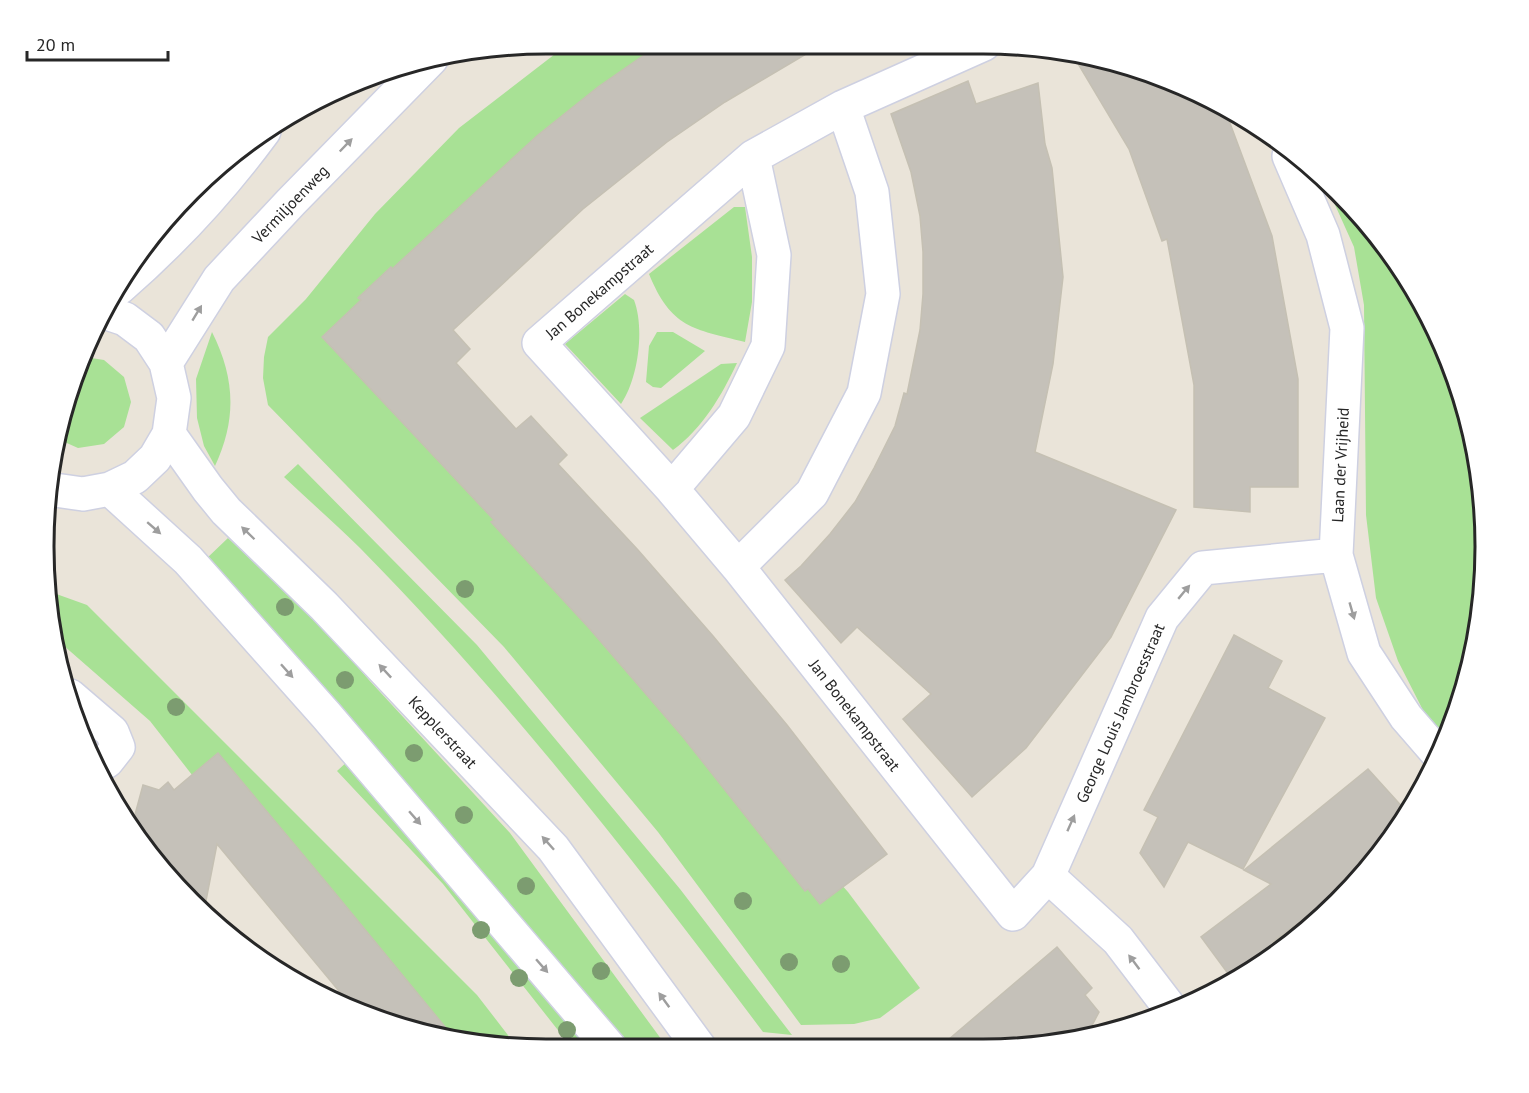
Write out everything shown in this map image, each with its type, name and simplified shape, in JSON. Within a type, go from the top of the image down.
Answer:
[{"type":"street","name":"Jan Bonekampstraat","points":[[962,54],[843,107],[753,157],[539,343],[672,489],[738,567],[1012,914]]},
{"type":"street","name":"Vermiljoenweg","points":[[166,363],[219,279],[419,71]]},
{"type":"street","points":[[738,567],[812,493],[864,393],[883,294],[872,192],[843,107]]},
{"type":"street","points":[[672,489],[734,416],[768,346],[774,255],[753,157]]},
{"type":"street","points":[[141,268],[175,236],[241,160]]},
{"type":"street","name":"Laan der Vrijheid","points":[[1293,165],[1323,235],[1347,328],[1336,555],[1364,653],[1406,717],[1432,747]]},
{"type":"street","points":[[57,490],[83,494],[110,489],[135,477],[155,458],[169,434],[174,398],[166,363],[149,337],[125,319],[112,315]]},
{"type":"street","name":"Kepplerstraat","points":[[169,434],[226,511],[324,606],[553,848],[693,1039]]},
{"type":"street","points":[[110,489],[164,536],[204,577],[326,715],[602,1039]]},
{"type":"street","name":"George Louis Jambroesstraat","points":[[1012,914],[1048,876],[1162,618],[1203,568],[1336,555]]},
{"type":"street","points":[[80,704],[112,732],[118,747],[104,763]]},
{"type":"street","points":[[1048,876],[1118,940],[1167,1004]]},
{"type":"green space","points":[[555,54],[673,54],[570,120],[341,330],[848,892],[920,988],[880,1018],[854,1024],[801,1025],[658,832],[504,647],[268,405],[263,378],[268,337],[306,299],[375,214],[459,128]]},
{"type":"green space","points":[[1333,200],[1373,247],[1409,300],[1438,358],[1466,450],[1474,514],[1475,546],[1471,611],[1458,674],[1439,733],[1429,722],[1398,661],[1376,598],[1366,515],[1364,305],[1354,247]]},
{"type":"green space","points":[[734,207],[745,207],[752,257],[752,302],[745,342],[698,329],[675,316],[657,292],[649,274]]},
{"type":"green space","points":[[625,294],[634,300],[639,339],[632,381],[621,404],[565,344]]},
{"type":"green space","points":[[212,332],[225,366],[230,399],[227,432],[215,466],[204,446],[197,418],[196,379]]},
{"type":"green space","points":[[657,332],[673,332],[705,351],[661,388],[653,387],[646,382],[649,346]]},
{"type":"green space","points":[[91,358],[104,360],[124,377],[131,402],[124,427],[104,444],[78,448],[65,442],[80,388]]},
{"type":"green space","points":[[737,363],[725,387],[702,422],[673,450],[640,418],[721,364]]},
{"type":"green space","points":[[298,464],[477,645],[680,889],[792,1035],[763,1032],[570,783],[468,663],[351,539],[284,477]]},
{"type":"green space","points":[[228,538],[325,629],[510,833],[661,1039],[622,1039],[327,691],[205,560]]},
{"type":"green space","points":[[56,594],[87,605],[477,995],[510,1038],[450,1030],[373,1008],[150,721],[64,646]]},
{"type":"green space","points":[[349,760],[586,1039],[565,1039],[443,884],[337,771]]},
{"type":"building","points":[[646,54],[806,54],[725,102],[667,142],[583,209],[453,330],[470,349],[456,363],[516,429],[531,416],[567,455],[558,464],[638,550],[713,636],[787,725],[887,854],[820,904],[808,889],[805,891],[683,737],[589,628],[491,522],[494,520],[322,337],[361,300],[358,298],[391,267],[392,269],[538,135],[598,87]]},
{"type":"building","points":[[1077,63],[1141,80],[1171,91],[1229,120],[1272,236],[1298,379],[1298,487],[1250,487],[1250,512],[1194,507],[1194,385],[1167,239],[1162,241],[1129,149]]},
{"type":"building","points":[[968,81],[976,104],[1038,83],[1045,144],[1052,168],[1063,277],[1053,364],[1035,452],[1176,510],[1111,637],[1026,748],[972,797],[903,719],[931,694],[857,627],[841,643],[785,580],[830,534],[855,502],[895,426],[904,393],[907,394],[920,330],[923,252],[920,216],[911,172],[891,114]]},
{"type":"building","points":[[1234,635],[1282,661],[1268,688],[1325,718],[1243,869],[1188,842],[1164,887],[1140,853],[1158,817],[1144,810]]},
{"type":"building","points":[[218,753],[447,1029],[388,1013],[342,994],[217,844],[206,902],[176,871],[135,816],[143,785],[159,790],[168,782],[174,790]]},
{"type":"building","points":[[1368,769],[1401,806],[1373,846],[1331,895],[1274,943],[1228,974],[1201,937],[1271,884],[1244,870]]},
{"type":"building","points":[[1057,947],[1092,988],[1085,995],[1099,1012],[1091,1027],[1079,1030],[1015,1038],[949,1039]]}]
